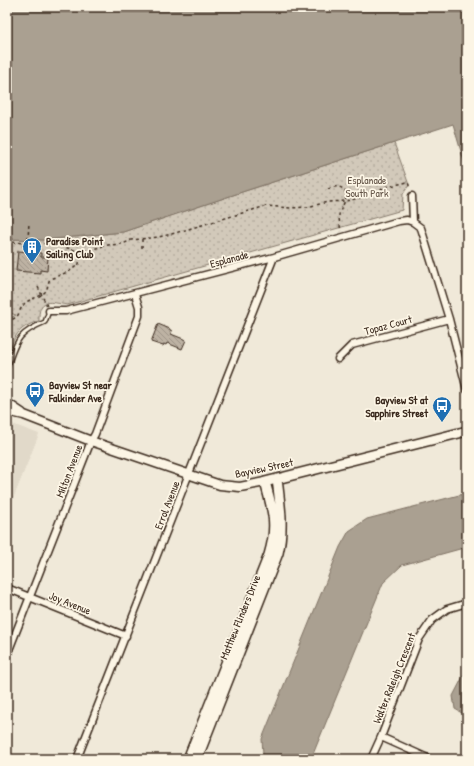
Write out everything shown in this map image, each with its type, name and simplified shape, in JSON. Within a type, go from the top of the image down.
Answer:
[{"type":"main road","name":"Bayview Street","points":[[265,482],[467,431]]},
{"type":"main road","name":"Matthew Flinders Drive","points":[[197,759],[278,553],[282,521],[277,479]]},
{"type":"main road","name":"Matthew Flinders Drive","points":[[188,759],[269,555],[273,541],[275,525],[265,482]]},
{"type":"street","points":[[412,196],[413,222],[421,228],[449,319],[467,390]]},
{"type":"street","name":"Esplanade","points":[[49,311],[66,311],[135,294],[274,257],[399,221],[407,220],[413,222]]},
{"type":"street","name":"Errol Avenue","points":[[77,759],[274,257]]},
{"type":"street","name":"Milton Avenue","points":[[7,655],[95,434],[139,316],[139,307],[135,294]]},
{"type":"street","name":"Topaz Court","points":[[338,359],[352,345],[449,319]]},
{"type":"street","name":"Bayview Street","points":[[7,403],[24,415]]},
{"type":"street","name":"Bayview Street","points":[[7,411],[24,415],[91,441],[212,483],[233,487],[265,482]]},
{"type":"street","name":"Joy Avenue","points":[[7,588],[126,636]]},
{"type":"street","name":"Walter Raleigh Crescent","points":[[371,759],[419,639],[432,620],[442,612],[447,609],[467,604]]},
{"type":"street","points":[[381,737],[430,759]]},
{"type":"lane","points":[[7,368],[18,338],[26,331],[45,322],[49,311]]},
{"type":"path","points":[[7,242],[54,244],[81,252],[108,245],[123,244],[131,240],[152,238],[175,233],[266,206],[291,208],[307,207],[328,202],[345,201],[372,194],[386,187],[408,182],[412,196]]},
{"type":"path","points":[[328,189],[336,187],[342,188],[346,193],[345,201],[339,215],[341,238]]},
{"type":"path","points":[[28,240],[29,222]]},
{"type":"path","points":[[142,238],[142,249]]},
{"type":"path","points":[[7,322],[20,314],[23,305],[28,301],[41,295],[47,288],[50,278],[70,271],[79,264],[81,252]]},
{"type":"path","points":[[38,287],[49,311]]},
{"type":"shaded area","points":[[7,7],[467,7],[467,172],[453,124],[123,232],[44,240],[7,239]]},
{"type":"shaded area","points":[[7,422],[39,434],[7,514]]},
{"type":"shaded area","points":[[467,493],[467,547],[402,565],[383,583],[311,759],[268,759],[263,754],[262,739],[340,547],[349,531],[367,519]]},
{"type":"shaded area","points":[[467,669],[467,716],[455,709],[453,696]]},
{"type":"green space","name":"Esplanade South Park","points":[[394,143],[409,185],[403,194],[402,210],[67,305],[50,302],[46,303],[43,305],[39,313],[39,321],[25,327],[17,334],[7,357],[7,320],[16,315],[7,312],[7,239],[44,240],[123,232]]},
{"type":"building","name":"Paradise Point Sailing Club","points":[[18,251],[41,253],[41,257],[48,257],[47,271],[40,270],[40,273],[16,271]]},
{"type":"building","points":[[158,324],[170,329],[172,331],[171,334],[186,340],[182,349],[167,343],[163,346],[151,342]]},
{"type":"place","name":"Paradise Point Sailing Club","points":[[32,264]]},
{"type":"place","name":"Bayview St near Falkinder Ave","points":[[35,408]]},
{"type":"place","name":"Bayview St at Sapphire Street","points":[[442,423]]}]
